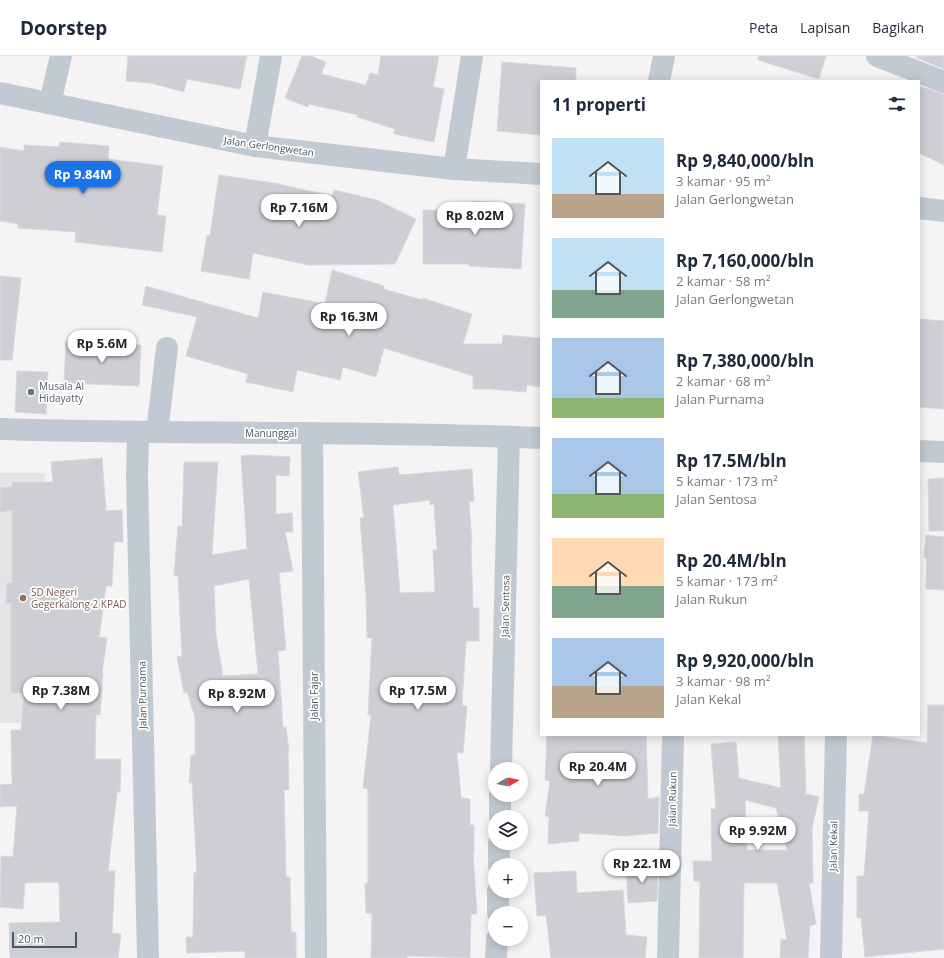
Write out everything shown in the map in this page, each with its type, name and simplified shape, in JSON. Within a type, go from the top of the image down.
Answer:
[{"type":"street","points":[[50,103],[61,56]]},
{"type":"street","points":[[255,146],[271,56]]},
{"type":"street","points":[[454,168],[472,56]]},
{"type":"street","points":[[659,80],[664,56]]},
{"type":"street","points":[[877,56],[944,82]]},
{"type":"street","name":"Jalan Gerlongwetan","points":[[0,93],[255,146],[454,168],[540,174]]},
{"type":"street","points":[[920,208],[944,211]]},
{"type":"street","name":"Jalan Purnama","points":[[148,958],[137,477],[167,348]]},
{"type":"street","name":"Manunggal","points":[[0,429],[312,433],[508,440],[540,438]]},
{"type":"street","name":"Jalan Fajar","points":[[312,433],[316,958]]},
{"type":"street","name":"Jalan Sentosa","points":[[501,762],[508,440]]},
{"type":"street","points":[[920,451],[944,452]]},
{"type":"street","name":"Jalan Rukun","points":[[668,958],[673,736]]},
{"type":"street","name":"Jalan Kekal","points":[[831,958],[836,736]]},
{"type":"street","points":[[496,958],[497,946]]},
{"type":"shaded area","name":"SD Negeri Gegerkalong 2 KPAD","points":[[0,473],[45,473],[48,723],[0,723]]},
{"type":"building","points":[[128,56],[247,56],[240,89],[187,79],[184,92],[151,83],[126,81]]},
{"type":"building","points":[[302,56],[311,56],[326,62],[321,74],[366,85],[370,73],[378,75],[381,56],[439,56],[433,87],[444,89],[434,142],[394,134],[395,129],[357,117],[358,115],[309,104],[308,107],[285,98]]},
{"type":"building","points":[[758,56],[826,56],[819,79],[758,60]]},
{"type":"building","points":[[917,56],[944,56],[944,69],[917,58]]},
{"type":"building","points":[[502,62],[576,68],[576,80],[540,80],[540,135],[497,131]]},
{"type":"building","points":[[920,86],[944,94],[944,165],[920,153]]},
{"type":"building","points":[[60,142],[109,146],[108,159],[163,166],[157,215],[166,216],[162,252],[75,242],[76,232],[18,228],[18,224],[0,221],[0,147],[24,151],[24,145],[59,147]]},
{"type":"building","points":[[219,175],[274,183],[332,196],[334,190],[377,200],[416,219],[395,264],[308,265],[253,253],[249,279],[201,271],[207,235],[210,236]]},
{"type":"building","points":[[472,201],[525,204],[521,269],[469,266],[469,264],[423,264],[423,210],[472,210]]},
{"type":"building","points":[[332,270],[384,286],[383,289],[423,300],[423,298],[472,314],[463,344],[502,344],[503,335],[540,338],[540,387],[527,385],[526,392],[473,389],[473,376],[384,348],[376,377],[343,367],[340,380],[297,370],[293,392],[246,382],[248,374],[186,356],[197,317],[142,305],[146,286],[258,318],[263,292],[325,304]]},
{"type":"building","points":[[0,276],[21,278],[12,360],[0,360]]},
{"type":"building","points":[[920,319],[944,321],[944,409],[920,407]]},
{"type":"building","points":[[66,341],[141,345],[139,386],[64,383]]},
{"type":"building","name":"Musala Al Hidayatty","points":[[17,371],[48,372],[46,414],[15,412]]},
{"type":"building","points":[[253,455],[290,457],[289,476],[276,475],[276,514],[292,513],[293,532],[285,532],[293,571],[279,573],[286,650],[278,651],[283,728],[286,727],[289,751],[289,790],[284,790],[286,877],[290,877],[291,932],[296,932],[296,958],[245,958],[245,951],[187,953],[186,937],[193,937],[194,872],[197,873],[192,783],[189,783],[191,755],[195,755],[195,717],[187,692],[184,693],[177,657],[182,656],[178,576],[174,575],[178,526],[182,527],[184,462],[218,462],[212,555],[247,549],[241,456]],"holes":[[[249,579],[258,674],[223,676],[216,636],[214,586]]]},
{"type":"building","points":[[102,458],[106,511],[122,510],[123,542],[114,542],[112,586],[106,586],[99,637],[107,638],[102,673],[100,715],[96,714],[95,759],[121,759],[120,792],[117,792],[108,871],[115,871],[112,933],[121,934],[118,958],[10,958],[9,923],[60,922],[59,882],[25,883],[23,909],[0,907],[1,856],[13,857],[17,806],[0,807],[0,785],[12,784],[11,730],[21,730],[24,693],[11,693],[11,603],[6,603],[7,583],[12,583],[12,510],[0,512],[0,488],[12,487],[12,482],[53,482],[51,462]]},
{"type":"building","points":[[398,467],[399,475],[472,469],[474,501],[469,502],[472,543],[473,608],[479,608],[479,641],[466,641],[462,705],[467,706],[463,753],[457,752],[461,798],[470,799],[470,825],[474,825],[473,852],[477,914],[471,914],[470,958],[407,956],[407,958],[371,958],[372,913],[366,913],[365,883],[368,883],[368,789],[363,788],[371,715],[368,715],[372,638],[367,638],[366,595],[360,518],[364,518],[358,472]],"holes":[[[430,500],[430,505],[434,504],[437,550],[433,550],[435,592],[400,593],[393,505]]]},
{"type":"building","points":[[944,478],[944,531],[929,531],[928,479]]},
{"type":"building","points":[[926,535],[944,537],[944,590],[926,589],[927,558],[924,558]]},
{"type":"building","points":[[928,705],[944,705],[944,949],[865,957],[861,918],[857,918],[857,876],[864,876],[869,811],[859,811],[859,794],[864,794],[873,736],[927,743]]},
{"type":"building","points":[[547,736],[646,736],[648,799],[659,797],[658,833],[626,836],[579,833],[579,841],[548,844],[549,817],[545,816],[550,781],[545,780]]},
{"type":"building","points":[[778,736],[804,736],[806,794],[819,797],[812,828],[813,883],[809,883],[816,924],[810,926],[808,958],[780,958],[781,939],[787,940],[777,883],[744,883],[743,958],[699,958],[700,881],[694,881],[693,861],[712,861],[711,809],[716,809],[711,744],[736,742],[739,778],[781,788]],"holes":[[[745,800],[776,808],[787,850],[747,850]]]},
{"type":"building","points":[[658,866],[657,901],[628,903],[626,868]]},
{"type":"building","points":[[576,871],[577,893],[623,890],[626,935],[647,937],[645,958],[551,958],[546,915],[537,916],[534,873]]},
{"type":"place","name":"Musala Al Hidayatty","points":[[31,392]]},
{"type":"place","name":"SD Negeri Gegerkalong 2 KPAD","points":[[23,598]]}]
